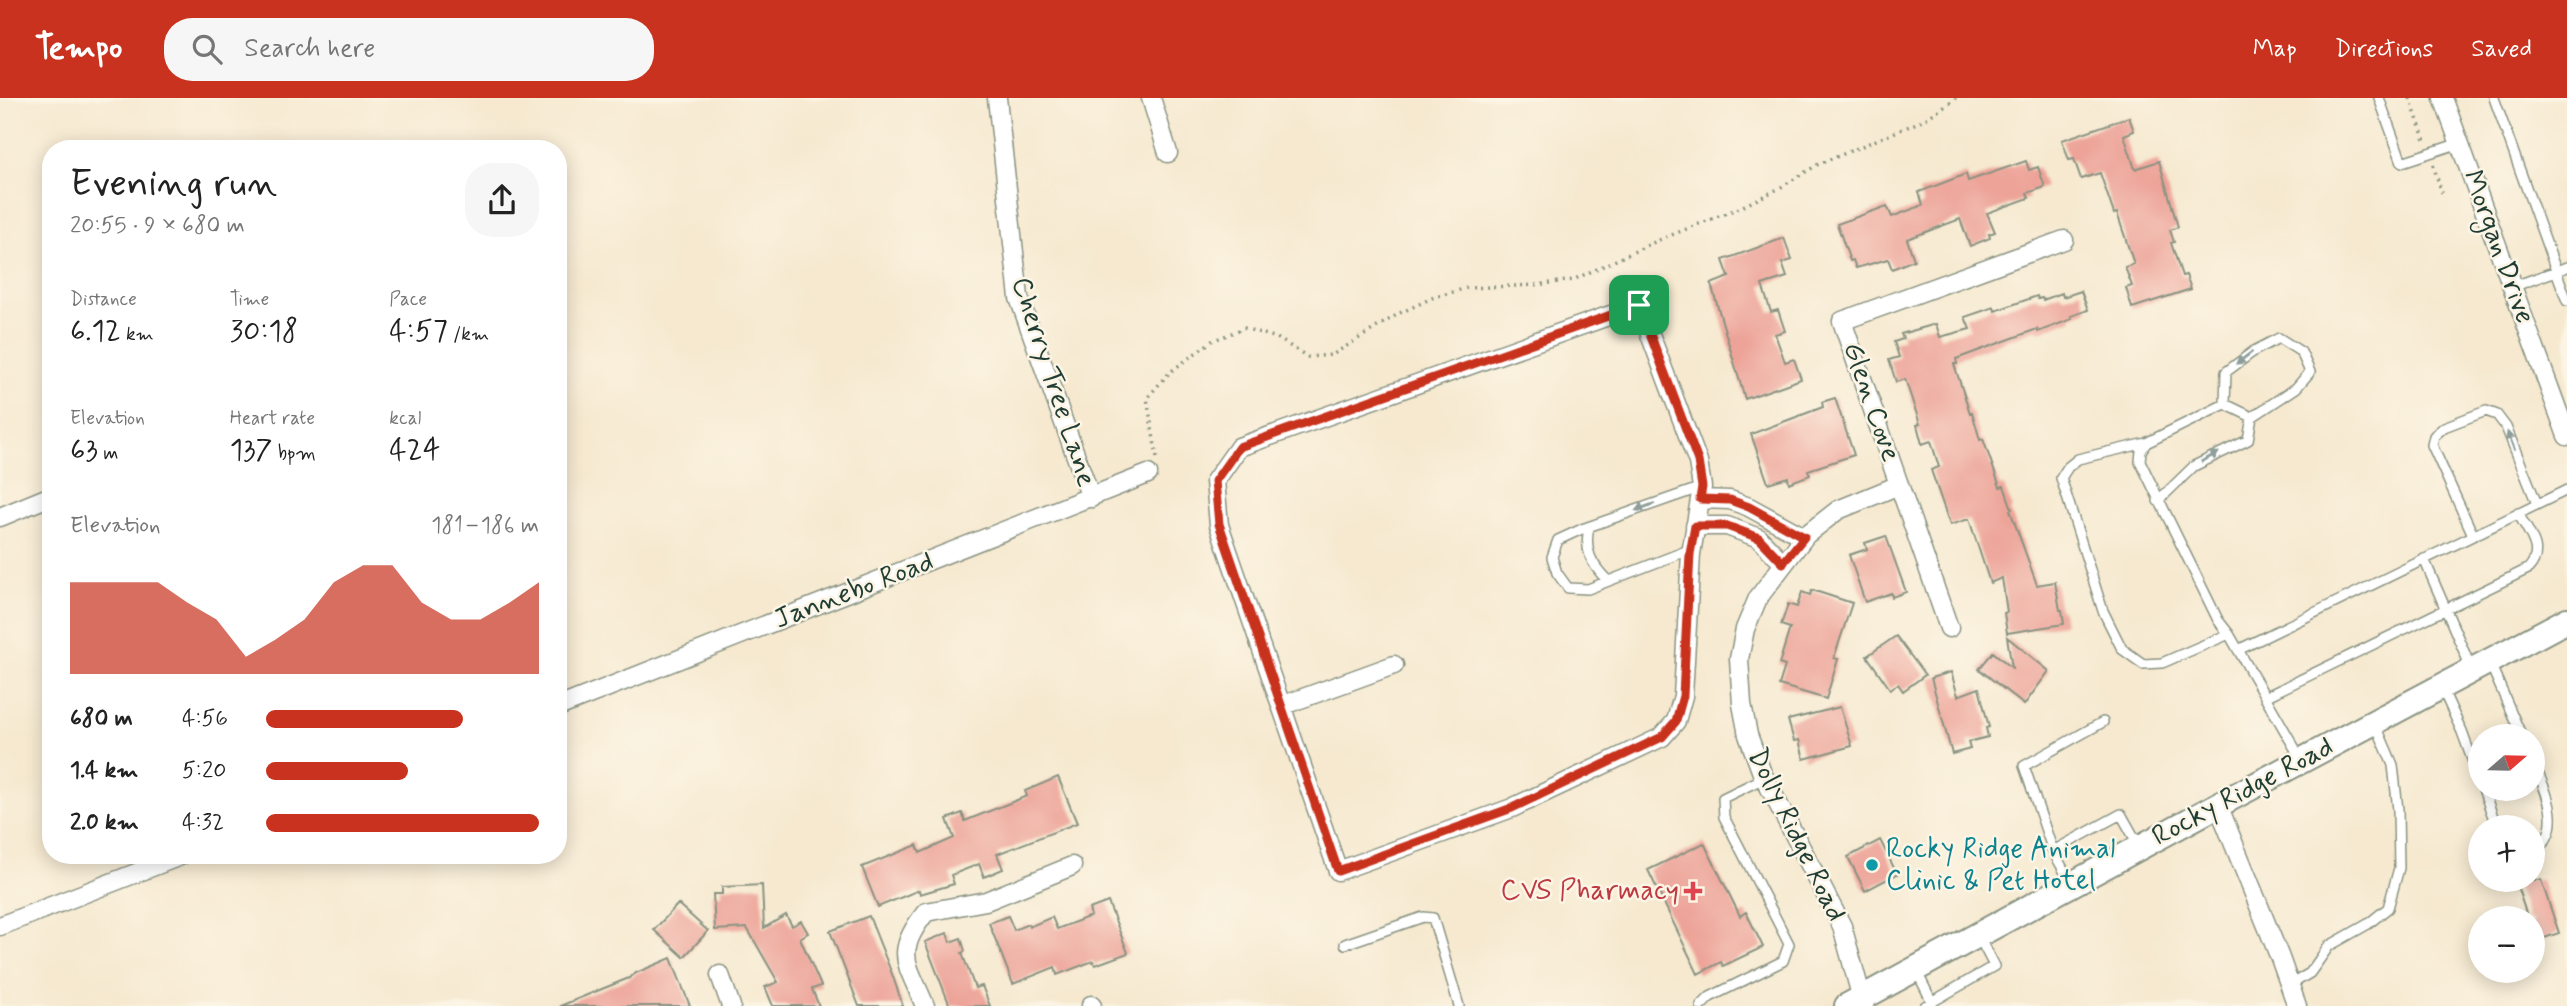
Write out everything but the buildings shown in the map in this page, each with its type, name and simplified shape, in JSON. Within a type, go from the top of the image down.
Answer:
[{"type":"main road","name":"Rocky Ridge Road","points":[[1858,1004],[2140,847],[2567,620]]},
{"type":"street","name":"Cherry Tree Lane","points":[[997,98],[1019,298],[1091,498]]},
{"type":"street","points":[[1151,98],[1168,153]]},
{"type":"street","name":"Morgan Drive","points":[[2443,98],[2566,432]]},
{"type":"street","name":"Glen Cove","points":[[1949,628],[1842,320],[2064,240]]},
{"type":"street","points":[[1639,305],[1698,461],[1701,493],[1691,549],[1683,696],[1676,721],[1662,737],[1512,808],[1338,871],[1219,524],[1215,481],[1239,447],[1639,305]]},
{"type":"street","name":"Jannebo Road","points":[[567,703],[1148,474]]},
{"type":"street","name":"Dolly Ridge Road","points":[[1858,1004],[1842,926],[1764,778],[1748,735],[1742,704],[1739,659],[1745,629],[1758,598],[1804,537],[1838,510],[1899,485]]},
{"type":"street","points":[[1701,493],[1749,507],[1804,537]]},
{"type":"street","points":[[0,517],[42,500]]},
{"type":"street","points":[[1695,526],[1727,526],[1759,538],[1783,563]]},
{"type":"street","points":[[1282,706],[1394,665]]},
{"type":"street","points":[[2218,805],[2297,1006]]},
{"type":"street","points":[[0,926],[159,864]]},
{"type":"street","points":[[925,1006],[904,954],[911,931],[926,912],[986,901],[1072,866]]},
{"type":"street","points":[[720,975],[732,1006]]},
{"type":"lane","points":[[2379,98],[2402,162],[2460,143]]},
{"type":"lane","points":[[2494,98],[2567,301]]},
{"type":"lane","points":[[2512,287],[2567,267]]},
{"type":"lane","points":[[2158,501],[2194,466],[2248,440],[2252,417],[2296,388],[2310,372],[2301,352],[2279,338],[2254,351],[2226,372],[2225,404]]},
{"type":"lane","points":[[2225,404],[2252,417]]},
{"type":"lane","points":[[2225,404],[2146,443],[2078,459],[2068,467],[2061,478],[2103,611],[2122,649],[2143,664],[2162,663],[2229,634]]},
{"type":"lane","points":[[2473,535],[2432,445],[2434,436],[2444,427],[2486,411],[2497,415],[2506,427],[2537,504]]},
{"type":"lane","points":[[2146,443],[2141,451],[2140,461],[2158,501],[2218,620],[2229,634],[2301,761]]},
{"type":"lane","points":[[2238,650],[2567,489]]},
{"type":"lane","points":[[1691,549],[1588,589],[1568,588],[1557,573],[1552,557],[1559,540],[1589,527],[1701,493]]},
{"type":"lane","points":[[2265,698],[2528,569],[2535,561],[2538,551],[2518,513]]},
{"type":"lane","points":[[1589,527],[1587,539],[1592,565],[1607,580]]},
{"type":"lane","points":[[2424,559],[2446,608],[2514,724]]},
{"type":"lane","points":[[2441,687],[2468,749]]},
{"type":"lane","points":[[2072,884],[2053,851],[2024,766],[2103,722]]},
{"type":"lane","points":[[2290,985],[2310,973],[2329,946],[2368,924],[2388,908],[2399,868],[2398,810],[2393,765],[2375,722]]},
{"type":"lane","points":[[1701,1006],[1710,997],[1783,961],[1789,944],[1724,817],[1723,797],[1764,778]]},
{"type":"lane","points":[[2545,790],[2554,810],[2554,832],[2545,846]]},
{"type":"lane","points":[[2053,851],[2121,814],[2140,847]]},
{"type":"lane","points":[[1345,944],[1423,917],[1433,918],[1459,1006]]},
{"type":"lane","points":[[1916,970],[1928,1004],[1994,966],[1978,935]]},
{"type":"path","points":[[1148,474],[1159,466],[1147,398],[1170,372],[1212,341],[1244,328],[1277,338],[1308,357],[1332,355],[1400,313],[1432,298],[1467,288],[1537,285],[1573,280],[1659,240],[1740,208],[1818,165],[1924,120],[1956,98]]},
{"type":"place","name":"Rocky Ridge Animal Clinic & Pet Hotel","points":[[1872,865]]},
{"type":"place","name":"CVS Pharmacy","points":[[1693,891]]},
{"type":"route","points":[[1639,305],[1698,461],[1702,487],[1700,499],[1730,500],[1771,517],[1804,537],[1783,563],[1759,538],[1727,526],[1695,526],[1690,554],[1683,696],[1676,721],[1662,737],[1512,808],[1338,871],[1219,524],[1215,481],[1239,447],[1639,305]]}]
